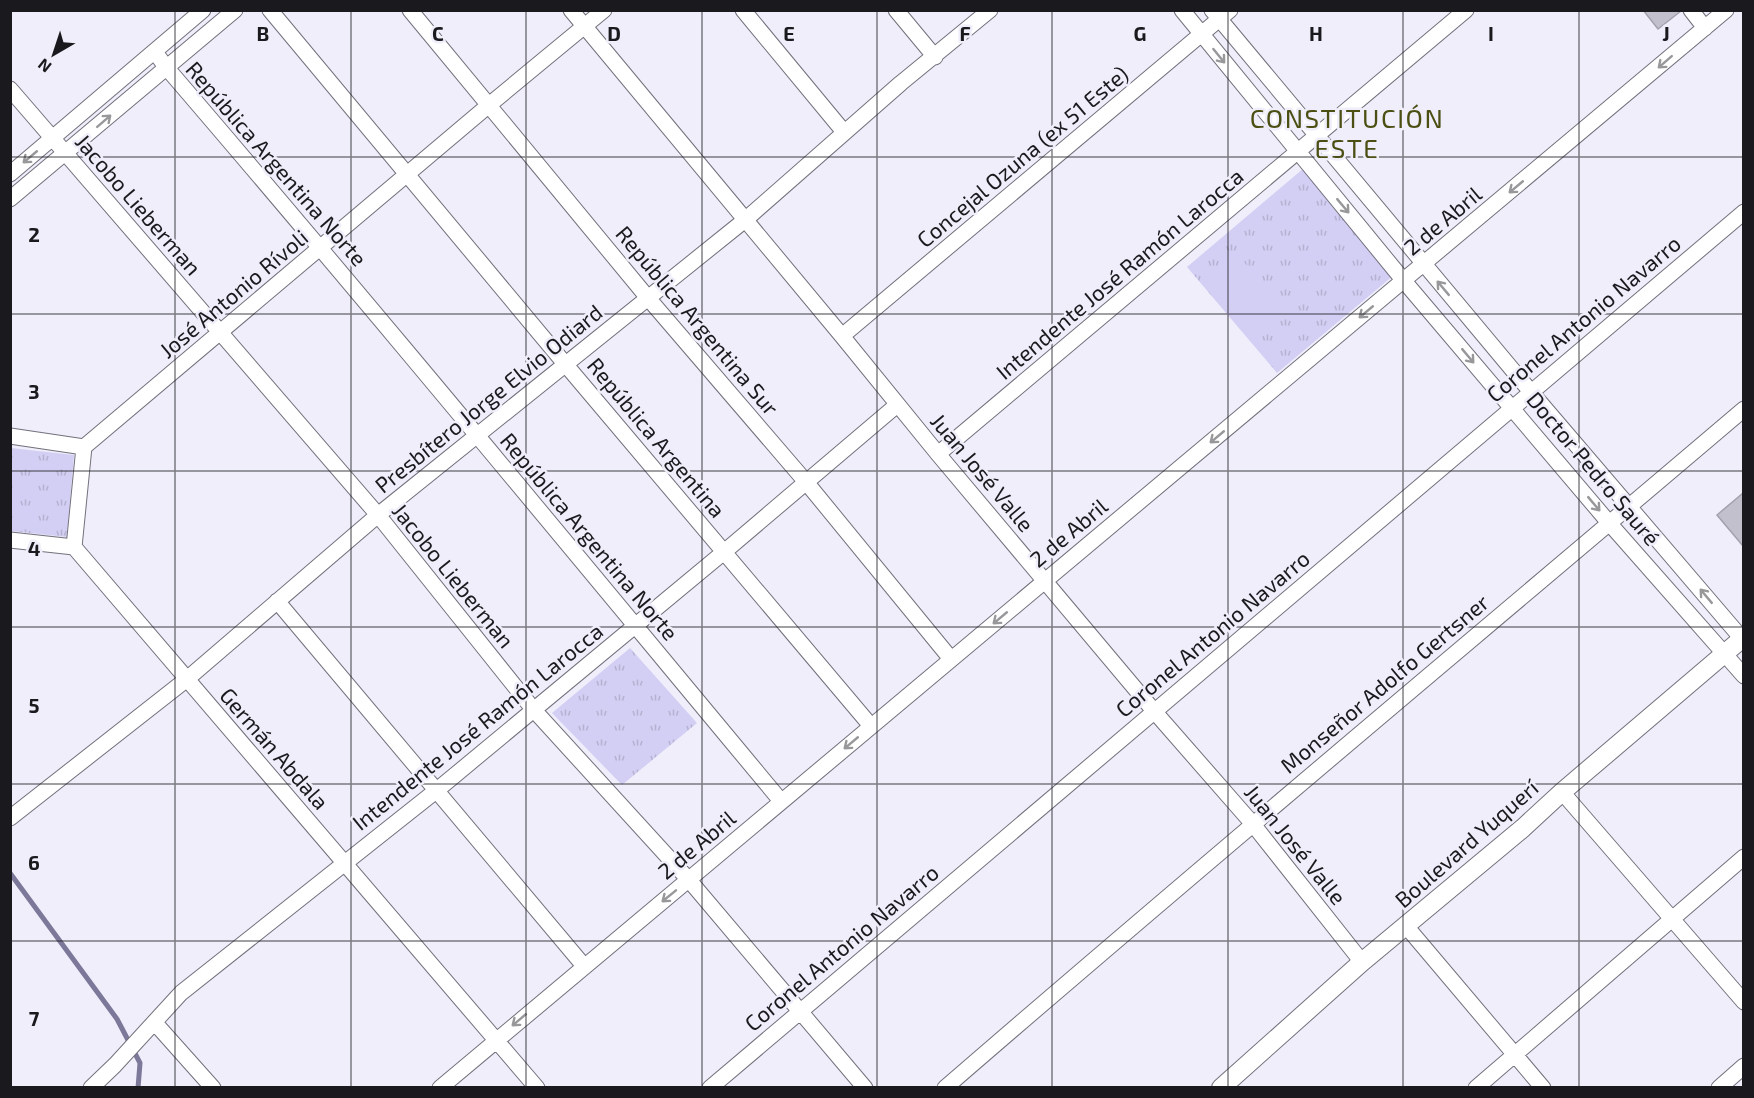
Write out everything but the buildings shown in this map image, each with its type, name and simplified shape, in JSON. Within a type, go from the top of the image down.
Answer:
[{"type":"street","points":[[10,174],[203,10]]},
{"type":"street","points":[[10,199],[235,10]]},
{"type":"street","name":"República Argentina","points":[[270,10],[871,726]]},
{"type":"street","name":"República Argentina Sur","points":[[410,10],[648,298],[806,482],[951,659]]},
{"type":"street","name":"Juan José Valle","points":[[571,10],[938,454],[1154,711],[1252,823],[1362,962]]},
{"type":"street","name":"José Antonio Rívoli","points":[[84,447],[604,10]]},
{"type":"street","points":[[743,10],[844,132]]},
{"type":"street","points":[[896,10],[935,57]]},
{"type":"street","name":"Presbítero Jorge Elvio Odiard","points":[[10,818],[187,679],[378,515],[744,219],[901,83],[990,10]]},
{"type":"street","name":"Doctor Pedro Sauré","points":[[1182,10],[1404,280],[1610,524],[1743,676]]},
{"type":"street","name":"Intendente José Ramón Larocca","points":[[938,454],[1466,10]]},
{"type":"street","points":[[1691,10],[1705,27]]},
{"type":"street","name":"2 de Abril","points":[[440,1088],[1726,10]]},
{"type":"street","name":"Doctor Pedro Sauré","points":[[1220,14],[1317,136],[1530,392],[1743,639]]},
{"type":"street","name":"Concejal Ozuna (ex 51 Este)","points":[[842,336],[1202,34],[1220,14]]},
{"type":"street","name":"República Argentina Norte","points":[[154,52],[321,248],[781,801]]},
{"type":"street","name":"Jacobo Lieberman","points":[[10,89],[378,515],[533,709],[689,880],[865,1088]]},
{"type":"street","name":"Coronel Antonio Navarro","points":[[710,1088],[1743,212]]},
{"type":"street","name":"Intendente José Ramón Larocca","points":[[91,1088],[181,993],[437,790],[897,405]]},
{"type":"street","name":"Monseñor Adolfo Gertsner","points":[[945,1088],[1252,823],[1610,524],[1743,409]]},
{"type":"street","points":[[10,436],[84,447],[74,547],[10,540]]},
{"type":"street","name":"Germán Abdala","points":[[74,547],[537,1088]]},
{"type":"street","points":[[277,601],[584,966]]},
{"type":"street","name":"Boulevard Yuquerí","points":[[1221,1088],[1362,962],[1743,639]]},
{"type":"street","points":[[1562,792],[1743,1002]]},
{"type":"street","points":[[1476,1088],[1743,857]]},
{"type":"street","points":[[1406,926],[1543,1088]]},
{"type":"street","points":[[155,1023],[213,1088]]},
{"type":"street","points":[[1719,1088],[1743,1066]]},
{"type":"green space","points":[[1304,168],[1394,275],[1277,373],[1187,267]]},
{"type":"green space","points":[[1238,255],[1288,314],[1254,344],[1203,285]]},
{"type":"green space","points":[[11,448],[74,455],[67,537],[11,531]]},
{"type":"green space","points":[[630,648],[697,723],[622,785],[552,713]]},
{"type":"waterway","points":[[10,873],[117,1019],[140,1063],[138,1088]]},
{"type":"district","name":"CONSTITUCIÓN ESTE","points":[[1347,132]]}]
